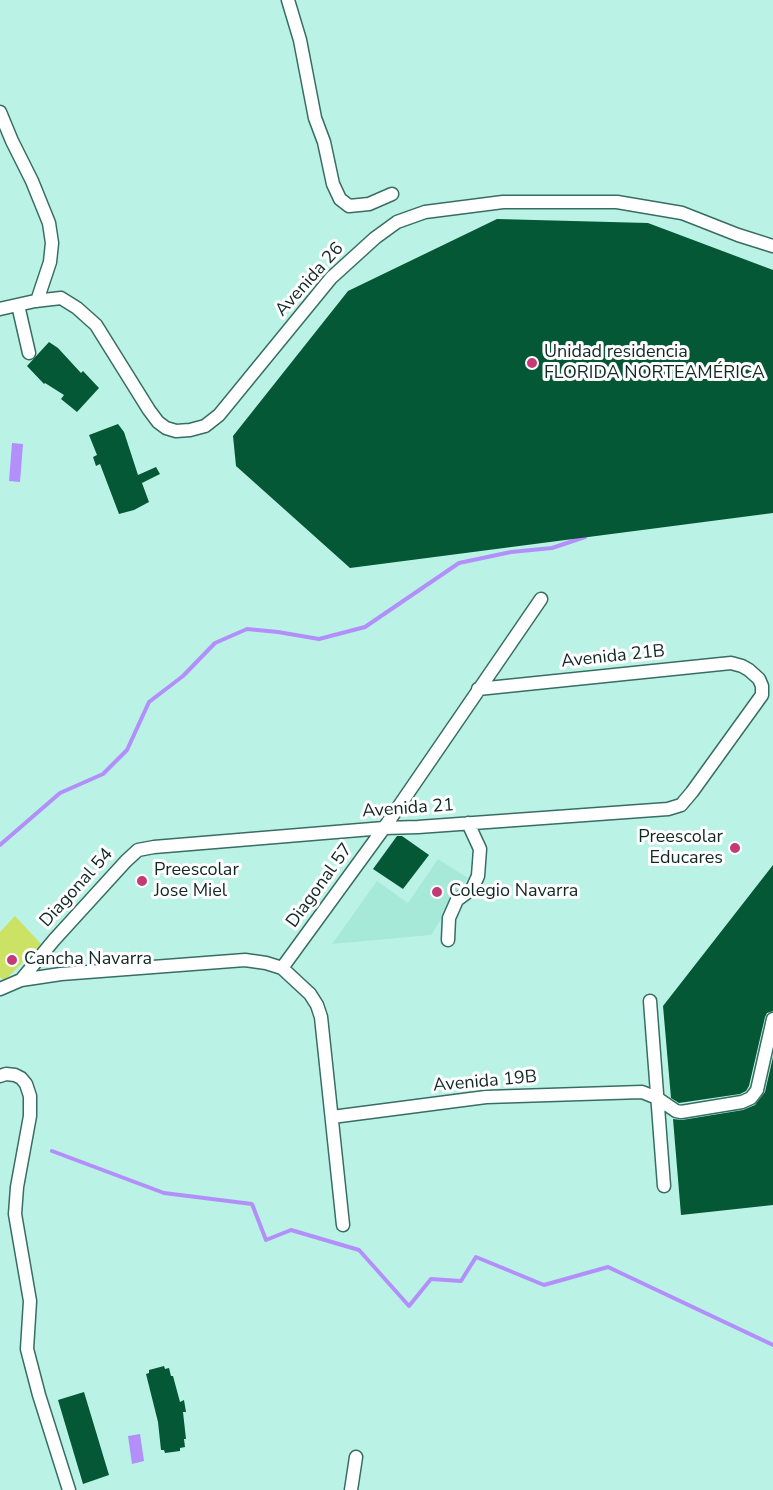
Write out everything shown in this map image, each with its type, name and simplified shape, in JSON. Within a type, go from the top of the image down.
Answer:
[{"type":"street","points":[[288,0],[300,40],[315,118],[324,142],[333,184],[340,199],[349,206],[369,204],[392,194]]},
{"type":"street","points":[[0,112],[49,224],[52,243],[50,262],[36,301]]},
{"type":"street","points":[[0,124],[44,224],[45,261],[36,301]]},
{"type":"street","name":"Avenida 26","points":[[0,309],[61,298],[77,308],[96,325],[158,422],[176,431],[190,430],[206,426],[219,415],[331,278],[375,238],[397,222],[425,212],[503,202],[617,202],[682,213],[773,246]]},
{"type":"street","points":[[18,305],[29,353]]},
{"type":"street","name":"Diagonal 57","points":[[282,968],[384,828],[541,599]]},
{"type":"street","name":"Avenida 21B","points":[[478,689],[732,663],[742,666],[759,679],[762,696],[681,805]]},
{"type":"street","name":"Avenida 21","points":[[138,850],[160,846],[384,828],[668,809],[681,805]]},
{"type":"street","points":[[447,940],[449,918],[453,909],[458,900],[472,889],[478,876],[480,849],[468,823]]},
{"type":"street","name":"Diagonal 54","points":[[21,980],[60,933],[138,850]]},
{"type":"street","points":[[0,989],[21,980],[61,974],[245,960],[282,968],[310,994],[321,1017],[343,1226]]},
{"type":"street","points":[[650,1001],[664,1186]]},
{"type":"street","points":[[657,1098],[681,1112],[741,1102],[751,1098],[757,1090],[773,1019]]},
{"type":"street","points":[[0,1076],[6,1074],[21,1078],[30,1096],[30,1116],[17,1187],[15,1214],[30,1300],[27,1349],[69,1490]]},
{"type":"street","name":"Avenida 19B","points":[[332,1117],[486,1097],[642,1092],[657,1098]]},
{"type":"street","points":[[351,1490],[356,1457]]},
{"type":"shaded area","points":[[12,443],[23,444],[20,482],[9,481]]},
{"type":"shaded area","name":"Colegio Navarra","points":[[438,859],[468,878],[431,935],[332,944],[377,881],[408,903]]},
{"type":"shaded area","points":[[140,1434],[144,1461],[132,1464],[128,1436]]},
{"type":"green space","name":"Cancha Navarra","points":[[15,916],[41,944],[4,981],[0,977],[0,932]]},
{"type":"building","name":"Unidad residencia FLORIDA NORTEAMÉRICA","points":[[497,219],[648,223],[773,270],[773,513],[350,568],[236,466],[233,436],[348,291]]},
{"type":"building","points":[[49,342],[99,388],[77,412],[61,399],[64,395],[44,384],[27,366]]},
{"type":"building","points":[[118,424],[124,432],[138,475],[156,467],[160,474],[142,483],[149,502],[134,510],[119,514],[100,464],[96,466],[93,457],[97,455],[89,435]]},
{"type":"building","points":[[397,836],[402,836],[429,855],[403,889],[373,869]]},
{"type":"building","points":[[773,865],[773,1011],[767,1013],[765,1017],[749,1086],[740,1094],[679,1103],[671,1098],[663,1006]]},
{"type":"building","points":[[773,1057],[773,1205],[681,1215],[673,1119],[682,1120],[743,1110],[755,1105],[765,1092]]},
{"type":"building","points":[[164,1366],[165,1369],[169,1368],[173,1376],[180,1402],[184,1400],[186,1412],[183,1412],[185,1447],[180,1448],[180,1451],[165,1453],[161,1450],[158,1422],[146,1374],[149,1370]]},
{"type":"building","points":[[84,1392],[109,1475],[83,1484],[58,1400]]},
{"type":"waterway","points":[[0,845],[60,793],[103,774],[127,750],[149,702],[183,676],[215,643],[247,629],[319,639],[365,627],[459,563],[511,552],[552,548],[585,537]]},
{"type":"waterway","points":[[52,1151],[164,1193],[252,1204],[266,1240],[291,1230],[359,1250],[409,1306],[431,1279],[461,1281],[476,1257],[544,1285],[608,1267],[773,1345]]},
{"type":"place","name":"Unidad residencia FLORIDA NORTEAMÉRICA","points":[[532,363]]},
{"type":"place","name":"Preescolar Educares","points":[[735,848]]},
{"type":"place","name":"Preescolar Jose Miel","points":[[142,881]]},
{"type":"place","name":"Colegio Navarra","points":[[437,892]]},
{"type":"place","name":"Cancha Navarra","points":[[12,960]]}]
